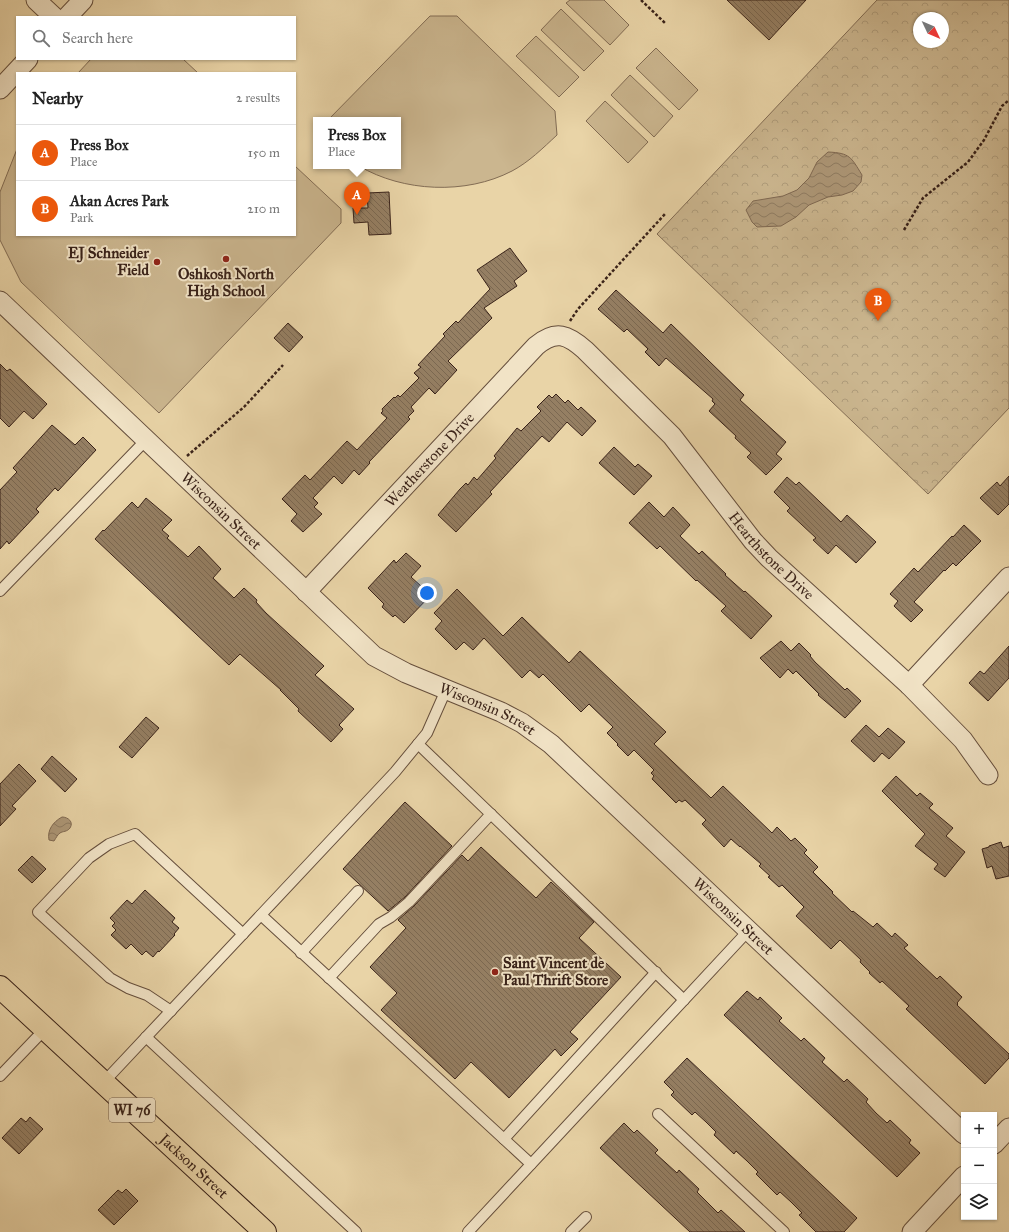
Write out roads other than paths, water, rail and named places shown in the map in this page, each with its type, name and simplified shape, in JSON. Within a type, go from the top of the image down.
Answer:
[{"type":"main road","name":"Jackson Street","points":[[0,987],[265,1232]]},
{"type":"street","points":[[36,0],[53,16]]},
{"type":"street","points":[[68,16],[83,0]]},
{"type":"street","points":[[0,89],[27,60]]},
{"type":"street","name":"Wisconsin Street","points":[[0,301],[374,656],[406,674],[501,712],[522,723],[551,744],[961,1131]]},
{"type":"street","name":"Weatherstone Drive","points":[[306,592],[536,346],[544,339],[561,336]]},
{"type":"street","name":"Hearthstone Drive","points":[[561,336],[571,338],[585,350],[672,436],[753,541],[769,558],[909,685],[963,740],[988,775]]},
{"type":"street","points":[[909,685],[1009,577]]},
{"type":"street","points":[[997,1141],[1009,1128]]},
{"type":"street","points":[[912,1232],[961,1179]]},
{"type":"lane","points":[[0,591],[146,440]]},
{"type":"lane","points":[[103,1083],[390,778],[427,733],[446,690]]},
{"type":"lane","points":[[418,744],[684,1000]]},
{"type":"lane","points":[[329,978],[379,924],[391,918],[409,902],[491,814]]},
{"type":"lane","points":[[171,1011],[147,995],[128,988],[110,978],[38,912],[89,858],[109,844],[135,834],[243,934]]},
{"type":"lane","points":[[302,953],[358,891]]},
{"type":"lane","points":[[261,915],[531,1164]]},
{"type":"lane","points":[[468,1232],[749,930]]},
{"type":"lane","points":[[504,1139],[656,972]]},
{"type":"lane","points":[[0,1076],[44,1029]]},
{"type":"lane","points":[[146,1037],[356,1232]]},
{"type":"lane","points":[[658,1114],[784,1232]]},
{"type":"lane","points":[[571,1232],[586,1217]]},
{"type":"water","points":[[828,152],[846,155],[855,164],[862,175],[861,182],[853,191],[842,195],[828,197],[809,205],[796,217],[781,226],[757,227],[752,222],[746,210],[753,201],[783,196],[797,190],[809,178],[817,162]]},
{"type":"water","points":[[62,817],[70,820],[70,828],[61,832],[54,841],[49,840],[51,827]]},
{"type":"place","name":"Press Box","points":[[357,215]]},
{"type":"place","name":"Oshkosh North High School","points":[[226,259]]},
{"type":"place","name":"EJ Schneider Field","points":[[157,262]]},
{"type":"place","name":"Akan Acres Park","points":[[878,321]]},
{"type":"place","name":"Saint Vincent de Paul Thrift Store","points":[[495,972]]}]
